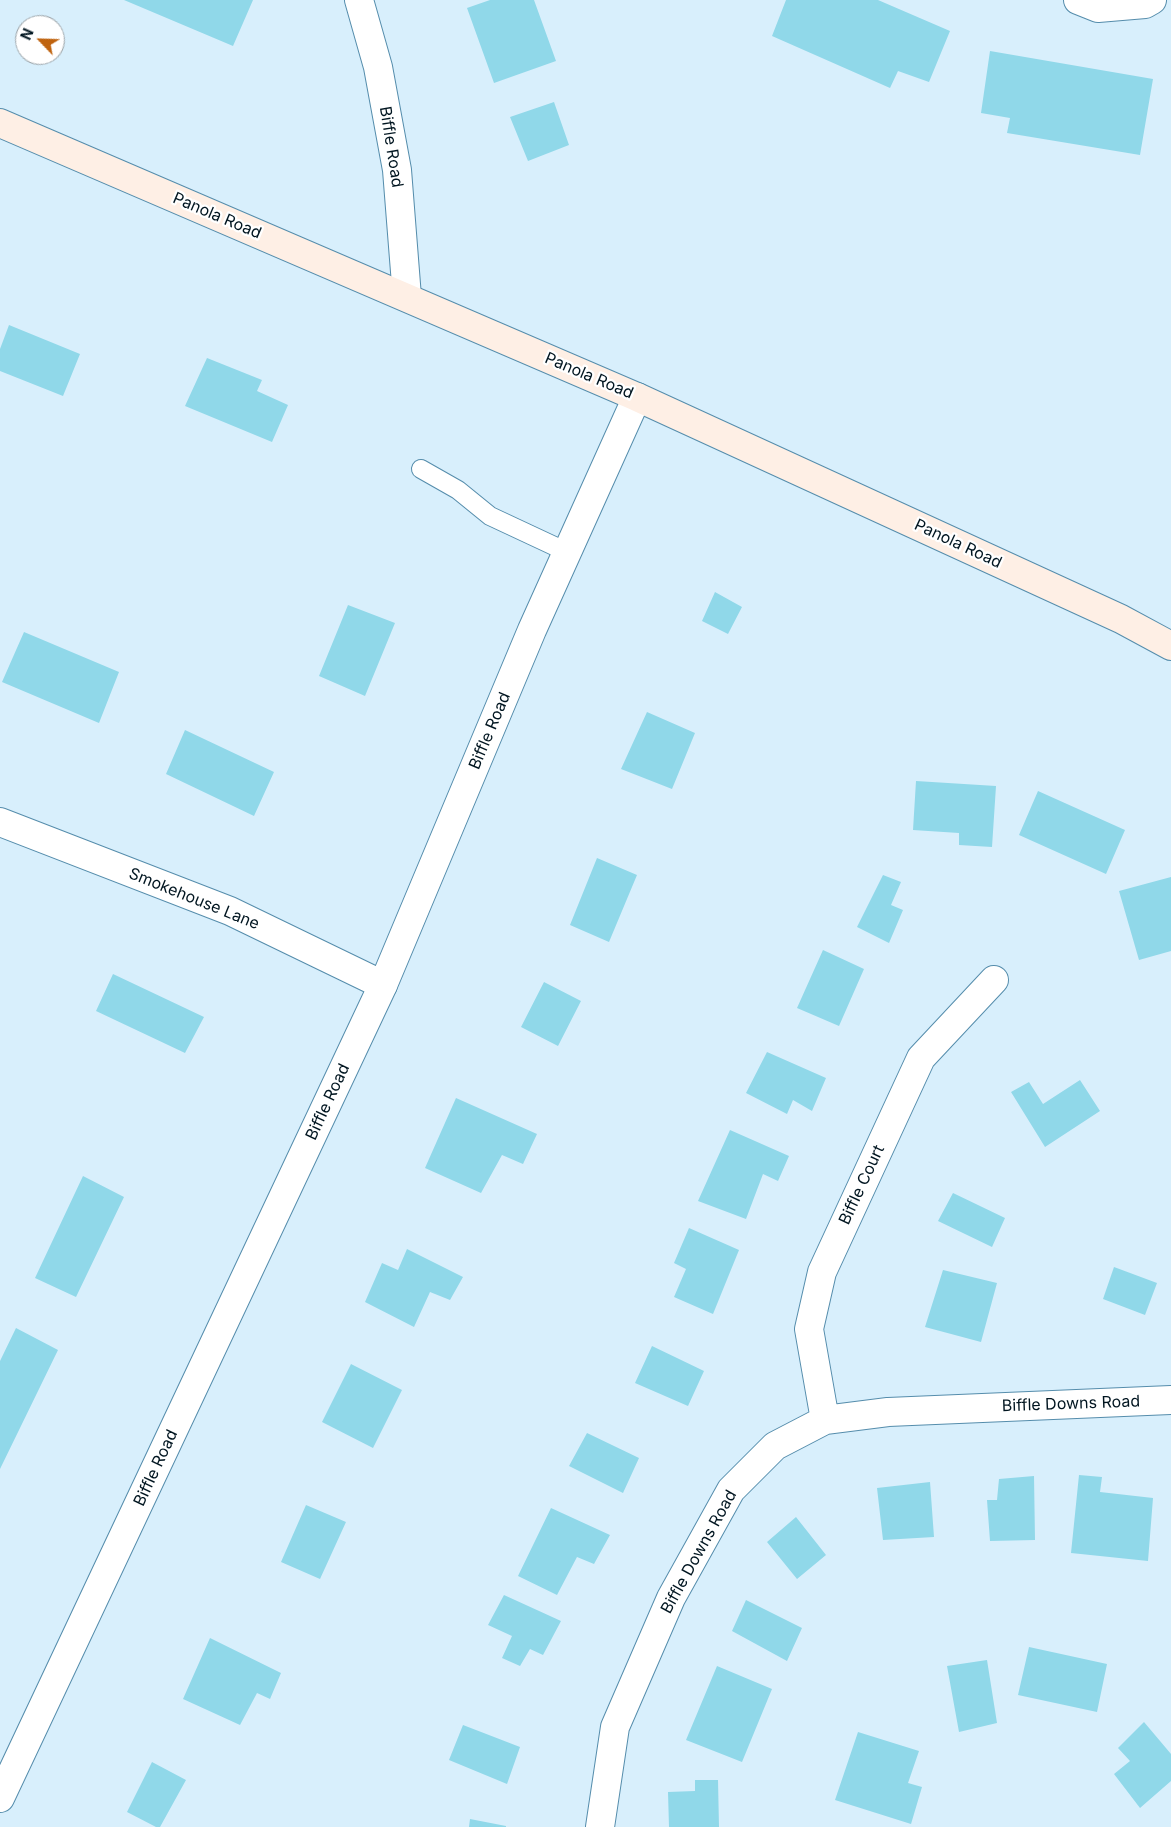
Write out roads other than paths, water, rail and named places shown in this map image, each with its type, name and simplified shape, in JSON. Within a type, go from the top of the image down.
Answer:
[{"type":"main road","name":"Panola Road","points":[[0,123],[637,397],[1121,619],[1171,646]]},
{"type":"street","name":"Biffle Road","points":[[359,0],[378,67],[397,170],[407,297]]},
{"type":"street","points":[[1078,0],[1098,8],[1145,4],[1152,0]]},
{"type":"street","name":"Biffle Road","points":[[0,1798],[383,985],[532,630],[637,397]]},
{"type":"street","name":"Smokehouse Lane","points":[[0,822],[230,910],[383,985]]},
{"type":"street","name":"Biffle Court","points":[[825,1420],[809,1329],[822,1272],[921,1058],[994,980]]},
{"type":"street","name":"Biffle Downs Road","points":[[600,1827],[615,1728],[670,1598],[731,1490],[775,1446],[825,1420],[888,1412],[1171,1400]]},
{"type":"lane","points":[[421,470],[458,490],[490,516],[567,552]]}]
